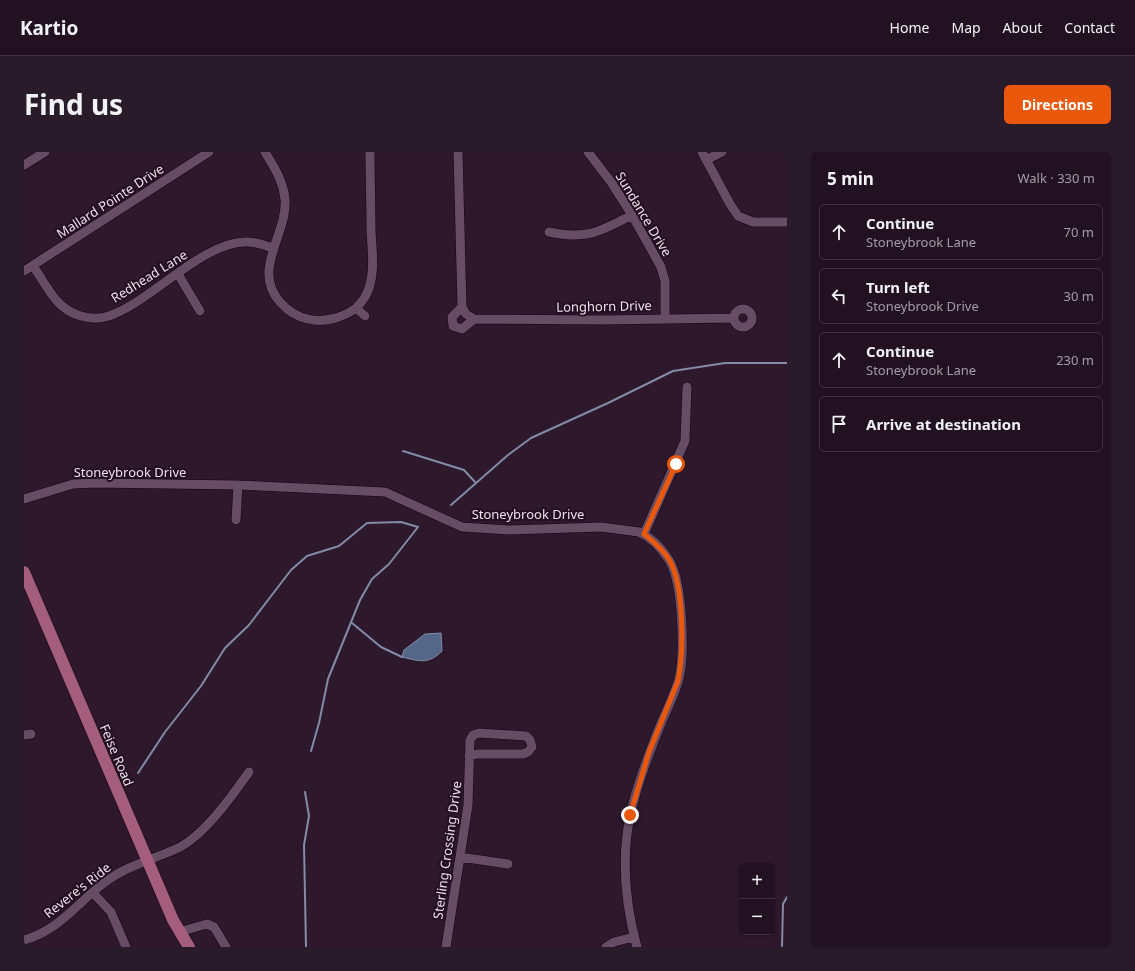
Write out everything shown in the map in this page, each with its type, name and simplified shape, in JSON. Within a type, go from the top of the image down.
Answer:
[{"type":"main road","name":"Feise Road","points":[[24,572],[147,860],[180,932],[189,947]]},
{"type":"street","points":[[24,165],[45,152]]},
{"type":"street","name":"Mallard Pointe Drive","points":[[24,271],[209,152]]},
{"type":"street","points":[[265,152],[281,178],[285,198],[283,226],[273,248],[268,265],[270,284],[276,298],[285,308],[303,318],[316,321],[340,317],[356,308],[363,300],[369,288],[373,261],[370,152]]},
{"type":"street","points":[[458,152],[462,307],[466,314],[474,319]]},
{"type":"street","name":"Sundance Drive","points":[[588,152],[611,182],[632,215],[661,267],[665,282],[665,318]]},
{"type":"street","points":[[722,152],[704,156],[738,216],[753,222],[787,222]]},
{"type":"street","points":[[548,232],[579,236],[598,232],[632,215]]},
{"type":"street","name":"Redhead Lane","points":[[33,266],[57,302],[82,317],[109,316],[127,307],[221,247],[244,242],[256,243],[273,248]]},
{"type":"street","points":[[178,274],[200,311]]},
{"type":"street","name":"Longhorn Drive","points":[[462,307],[452,317],[453,326],[462,329],[474,319],[603,320],[734,318]]},
{"type":"street","points":[[356,308],[365,316]]},
{"type":"street","points":[[637,947],[627,904],[625,879],[624,855],[630,815],[649,752],[678,681],[681,668],[680,599],[670,561],[654,542],[644,534],[686,441],[687,388]]},
{"type":"street","name":"Stoneybrook Drive","points":[[24,498],[73,484],[238,485],[385,492],[462,527],[509,530],[601,527],[644,534]]},
{"type":"street","points":[[236,520],[238,485]]},
{"type":"street","name":"Sterling Crossing Drive","points":[[446,947],[469,799],[469,756],[470,740],[473,735],[479,733],[526,736],[530,740],[532,747],[528,752],[523,754],[477,754],[469,756]]},
{"type":"street","name":"Revere's Ride","points":[[24,940],[33,937],[61,922],[100,886],[128,867],[178,848],[201,831],[228,800],[249,772]]},
{"type":"street","points":[[460,858],[508,864]]},
{"type":"street","points":[[93,893],[111,912],[126,947]]},
{"type":"street","points":[[180,932],[207,924],[214,927],[226,947]]},
{"type":"street","points":[[606,947],[614,942],[634,938]]},
{"type":"water","points":[[441,633],[442,651],[437,655],[423,661],[402,657],[404,650],[425,634]]},
{"type":"waterway","points":[[451,505],[508,455],[531,438],[608,403],[673,371],[725,363],[787,363]]},
{"type":"waterway","points":[[403,451],[464,470],[475,482]]},
{"type":"waterway","points":[[138,773],[165,732],[201,686],[225,648],[249,625],[291,570],[307,556],[339,546],[367,523],[401,522],[418,527],[389,564],[372,579],[360,600],[328,679],[319,723],[311,751]]},
{"type":"waterway","points":[[352,623],[381,647],[402,657]]},
{"type":"waterway","points":[[305,792],[309,816],[304,845],[306,947]]},
{"type":"waterway","points":[[782,947],[783,904],[787,897]]},
{"type":"route","points":[[630,815],[649,752],[678,681],[681,668],[682,650],[680,599],[676,579],[670,561],[654,542],[644,534],[676,464]]}]
